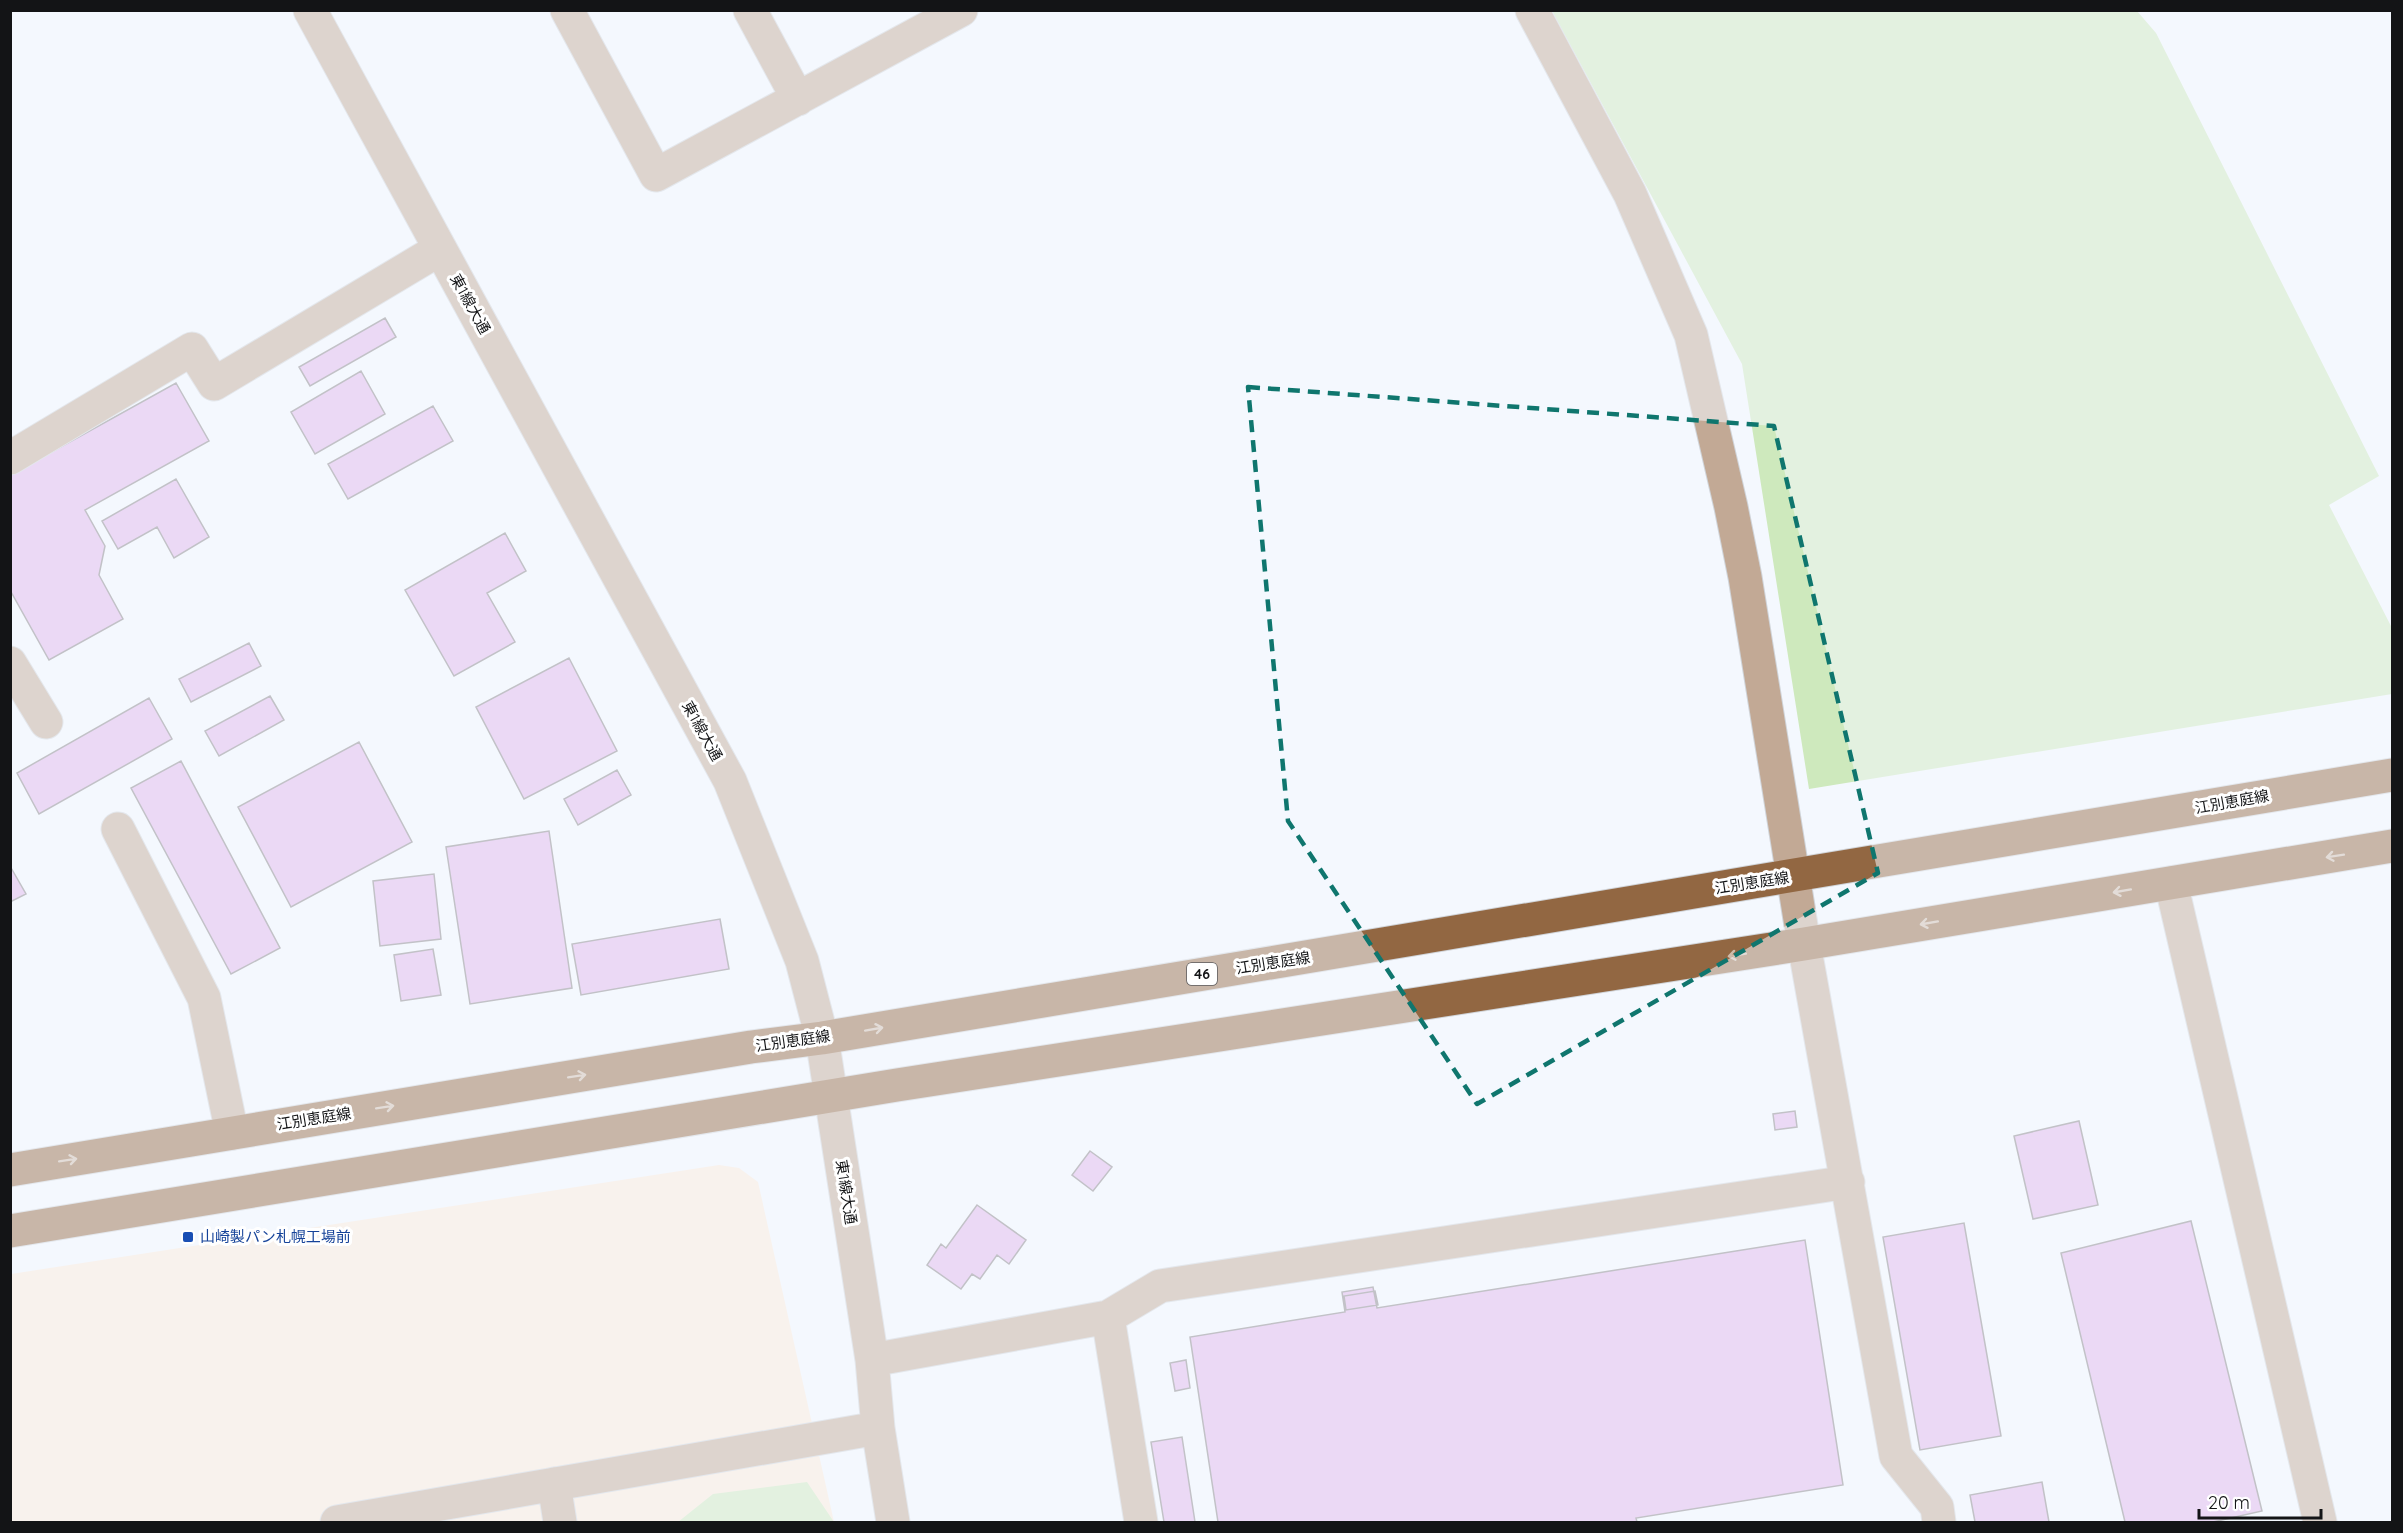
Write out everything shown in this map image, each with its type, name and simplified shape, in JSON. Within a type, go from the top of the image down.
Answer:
[{"type":"main road","name":"江別恵庭線","points":[[10,1170],[232,1132],[822,1038],[2392,775]]},
{"type":"main road","points":[[10,1231],[830,1096],[1804,944],[2392,846]]},
{"type":"street","name":"東1線大通","points":[[310,10],[730,781],[802,961],[822,1038],[872,1360],[878,1428],[893,1522]]},
{"type":"street","points":[[567,10],[656,175],[961,10]]},
{"type":"street","points":[[750,10],[798,99]]},
{"type":"street","points":[[1532,10],[1630,194],[1691,335],[1745,577],[1804,944],[1896,1456],[1937,1507],[1939,1522]]},
{"type":"street","points":[[10,458],[192,349],[213,384],[440,249]]},
{"type":"street","points":[[10,663],[46,722]]},
{"type":"street","points":[[118,829],[204,998],[232,1132]]},
{"type":"street","points":[[2171,883],[2320,1522]]},
{"type":"street","points":[[872,1360],[1108,1317],[1160,1286],[1848,1182]]},
{"type":"street","points":[[1108,1317],[1141,1522]]},
{"type":"street","points":[[337,1522],[878,1428]]},
{"type":"street","points":[[554,1484],[560,1522]]},
{"type":"highlighted area","points":[[1248,387],[1774,426],[1878,873],[1477,1104],[1288,821]]},
{"type":"shaded area","points":[[719,1165],[739,1168],[758,1182],[834,1522],[11,1522],[11,1274]]},
{"type":"green space","points":[[1552,11],[2137,11],[2156,33],[2379,476],[2329,505],[2392,628],[2392,694],[1809,789],[1742,364]]},
{"type":"green space","points":[[807,1482],[834,1522],[678,1522],[713,1494]]},
{"type":"building","points":[[385,318],[396,337],[310,386],[299,367]]},
{"type":"building","points":[[361,371],[385,414],[315,454],[291,412]]},
{"type":"building","points":[[176,383],[209,441],[85,510],[105,546],[99,575],[123,619],[49,660],[10,590],[10,475]]},
{"type":"building","points":[[433,406],[453,441],[348,499],[328,464]]},
{"type":"building","points":[[176,479],[209,537],[174,558],[157,527],[118,549],[102,521]]},
{"type":"building","points":[[505,533],[526,571],[487,593],[515,642],[454,676],[405,590]]},
{"type":"building","points":[[249,643],[261,666],[191,702],[179,679]]},
{"type":"building","points":[[569,658],[617,751],[524,799],[476,707]]},
{"type":"building","points":[[270,696],[284,720],[219,756],[205,731]]},
{"type":"building","points":[[149,698],[172,739],[39,814],[17,773]]},
{"type":"building","points":[[359,742],[412,842],[291,907],[238,807]]},
{"type":"building","points":[[181,761],[280,948],[231,974],[131,788]]},
{"type":"building","points":[[617,770],[631,795],[578,825],[564,799]]},
{"type":"building","points":[[549,831],[572,988],[470,1004],[446,847]]},
{"type":"building","points":[[10,866],[26,894],[10,902]]},
{"type":"building","points":[[434,874],[441,939],[380,946],[373,881]]},
{"type":"building","points":[[720,919],[729,969],[581,995],[572,944]]},
{"type":"building","points":[[433,949],[441,995],[401,1001],[394,955]]},
{"type":"building","points":[[1795,1111],[1797,1127],[1775,1130],[1773,1114]]},
{"type":"building","points":[[2079,1121],[2098,1205],[2033,1219],[2014,1136]]},
{"type":"building","points":[[1090,1151],[1112,1167],[1093,1191],[1072,1175]]},
{"type":"building","points":[[977,1205],[1026,1240],[1009,1264],[997,1255],[980,1279],[972,1274],[961,1289],[927,1265],[941,1244],[946,1248]]},
{"type":"building","points":[[2191,1221],[2262,1511],[2213,1522],[2125,1522],[2061,1253]]},
{"type":"building","points":[[1964,1223],[2001,1436],[1920,1450],[1883,1237]]},
{"type":"building","points":[[1805,1240],[1843,1485],[1636,1518],[1637,1522],[1218,1522],[1190,1337],[1345,1312],[1342,1292],[1373,1287],[1377,1308]]},
{"type":"building","points":[[1375,1291],[1378,1305],[1346,1310],[1344,1296]]},
{"type":"building","points":[[1186,1360],[1190,1388],[1175,1391],[1170,1363]]},
{"type":"building","points":[[1182,1437],[1195,1522],[1164,1522],[1151,1442]]},
{"type":"building","points":[[2042,1482],[2049,1522],[1975,1522],[1970,1495]]},
{"type":"place","name":"山崎製パン札幌工場前","points":[[188,1237]]}]
